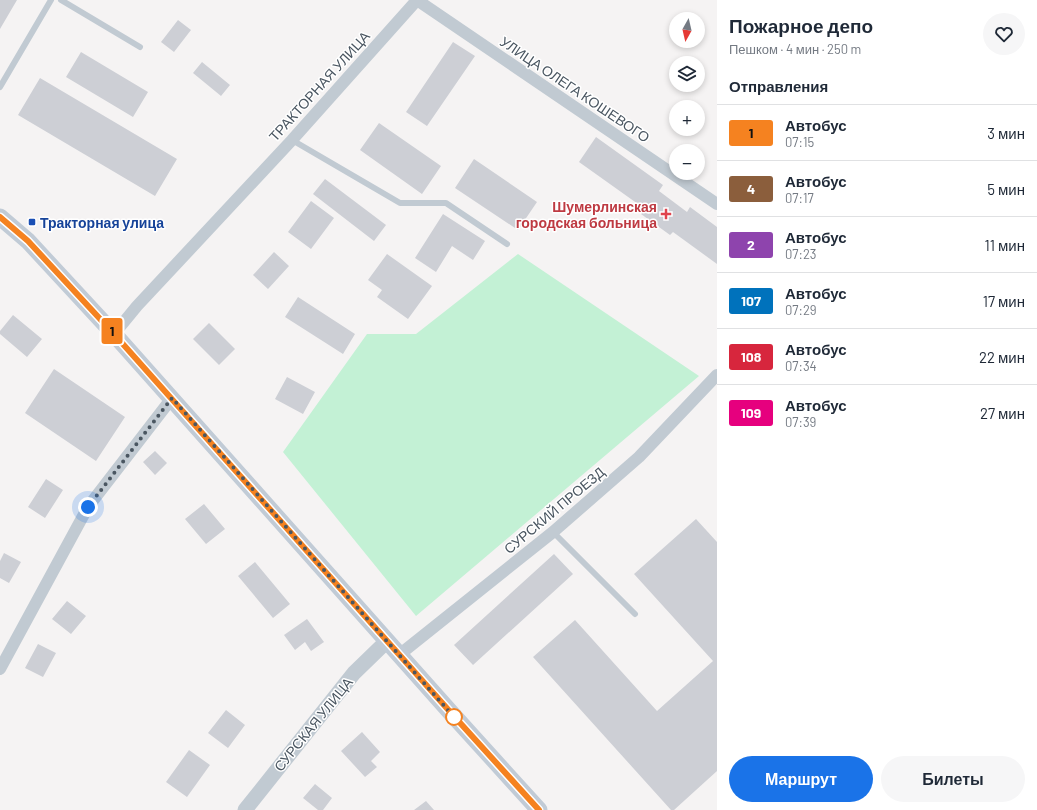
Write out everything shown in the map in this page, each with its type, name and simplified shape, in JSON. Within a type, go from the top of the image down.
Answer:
[{"type":"main road","points":[[0,217],[28,241],[114,334],[539,810]]},
{"type":"street","name":"ТРАКТОРНАЯ УЛИЦА","points":[[114,334],[142,300],[292,140],[417,0]]},
{"type":"street","name":"УЛИЦА ОЛЕГА КОШЕВОГО","points":[[417,0],[717,204]]},
{"type":"street","name":"СУРСКИЙ ПРОЕЗД","points":[[399,655],[553,532],[639,458],[717,375]]},
{"type":"street","points":[[0,669],[88,507],[172,398]]},
{"type":"street","name":"СУРСКАЯ УЛИЦА","points":[[245,810],[354,673],[387,641]]},
{"type":"lane","points":[[0,87],[51,0]]},
{"type":"lane","points":[[61,0],[140,47]]},
{"type":"lane","points":[[292,140],[400,203],[446,203],[507,244]]},
{"type":"lane","points":[[553,532],[635,614]]},
{"type":"green space","points":[[518,254],[699,376],[416,616],[283,452],[367,334],[416,334]]},
{"type":"building","points":[[0,0],[17,0],[0,29]]},
{"type":"building","points":[[178,20],[191,30],[174,52],[161,42]]},
{"type":"building","points":[[453,42],[475,56],[427,126],[406,112]]},
{"type":"building","points":[[81,52],[148,92],[133,117],[66,77]]},
{"type":"building","points":[[202,62],[230,85],[221,96],[193,73]]},
{"type":"building","points":[[40,78],[177,159],[155,196],[18,115]]},
{"type":"building","points":[[379,123],[441,166],[422,194],[360,150]]},
{"type":"building","points":[[596,137],[663,185],[659,191],[687,212],[690,207],[717,227],[717,264],[673,232],[670,235],[641,214],[645,209],[579,162]]},
{"type":"building","points":[[474,159],[537,202],[518,230],[455,188]]},
{"type":"building","points":[[325,179],[386,225],[374,241],[313,194]]},
{"type":"building","points":[[311,201],[334,218],[311,249],[288,232]]},
{"type":"building","points":[[443,214],[485,241],[473,260],[452,246],[436,272],[415,258]]},
{"type":"building","points":[[274,252],[289,266],[268,289],[253,275]]},
{"type":"building","points":[[387,254],[432,286],[408,319],[377,297],[382,290],[368,280]]},
{"type":"building","points":[[298,297],[355,334],[343,354],[285,317]]},
{"type":"building","points":[[13,315],[42,339],[27,357],[0,334],[0,331]]},
{"type":"building","points":[[209,323],[235,349],[219,365],[193,339]]},
{"type":"building","points":[[54,369],[125,417],[96,461],[25,413]]},
{"type":"building","points":[[287,377],[315,392],[303,414],[275,399]]},
{"type":"building","points":[[155,451],[167,463],[155,475],[143,462]]},
{"type":"building","points":[[46,479],[63,490],[45,518],[28,507]]},
{"type":"building","points":[[204,504],[225,529],[206,544],[185,519]]},
{"type":"building","points":[[696,519],[717,542],[717,771],[674,810],[671,810],[533,657],[575,620],[657,711],[713,661],[634,574]]},
{"type":"building","points":[[4,553],[21,562],[9,583],[0,578],[0,561]]},
{"type":"building","points":[[554,554],[573,574],[473,665],[454,645]]},
{"type":"building","points":[[255,562],[290,604],[273,618],[238,576]]},
{"type":"building","points":[[67,601],[86,616],[71,634],[52,619]]},
{"type":"building","points":[[307,619],[324,642],[311,651],[305,642],[295,650],[284,635]]},
{"type":"building","points":[[38,644],[56,653],[43,677],[25,668]]},
{"type":"building","points":[[226,710],[245,725],[228,748],[208,733]]},
{"type":"building","points":[[362,732],[380,752],[371,761],[377,767],[365,777],[341,751]]},
{"type":"building","points":[[189,750],[210,765],[187,797],[166,782]]},
{"type":"building","points":[[315,784],[332,798],[323,810],[318,810],[303,798]]},
{"type":"building","points":[[426,801],[434,810],[414,810]]},
{"type":"bus line","name":"1","points":[[0,217],[28,241],[114,334],[539,810]]},
{"type":"place","name":"Шумерлинская городская больница","points":[[666,214]]},
{"type":"place","name":"Тракторная улица","points":[[32,222]]},
{"type":"route","points":[[88,507],[172,398],[454,717]]}]
